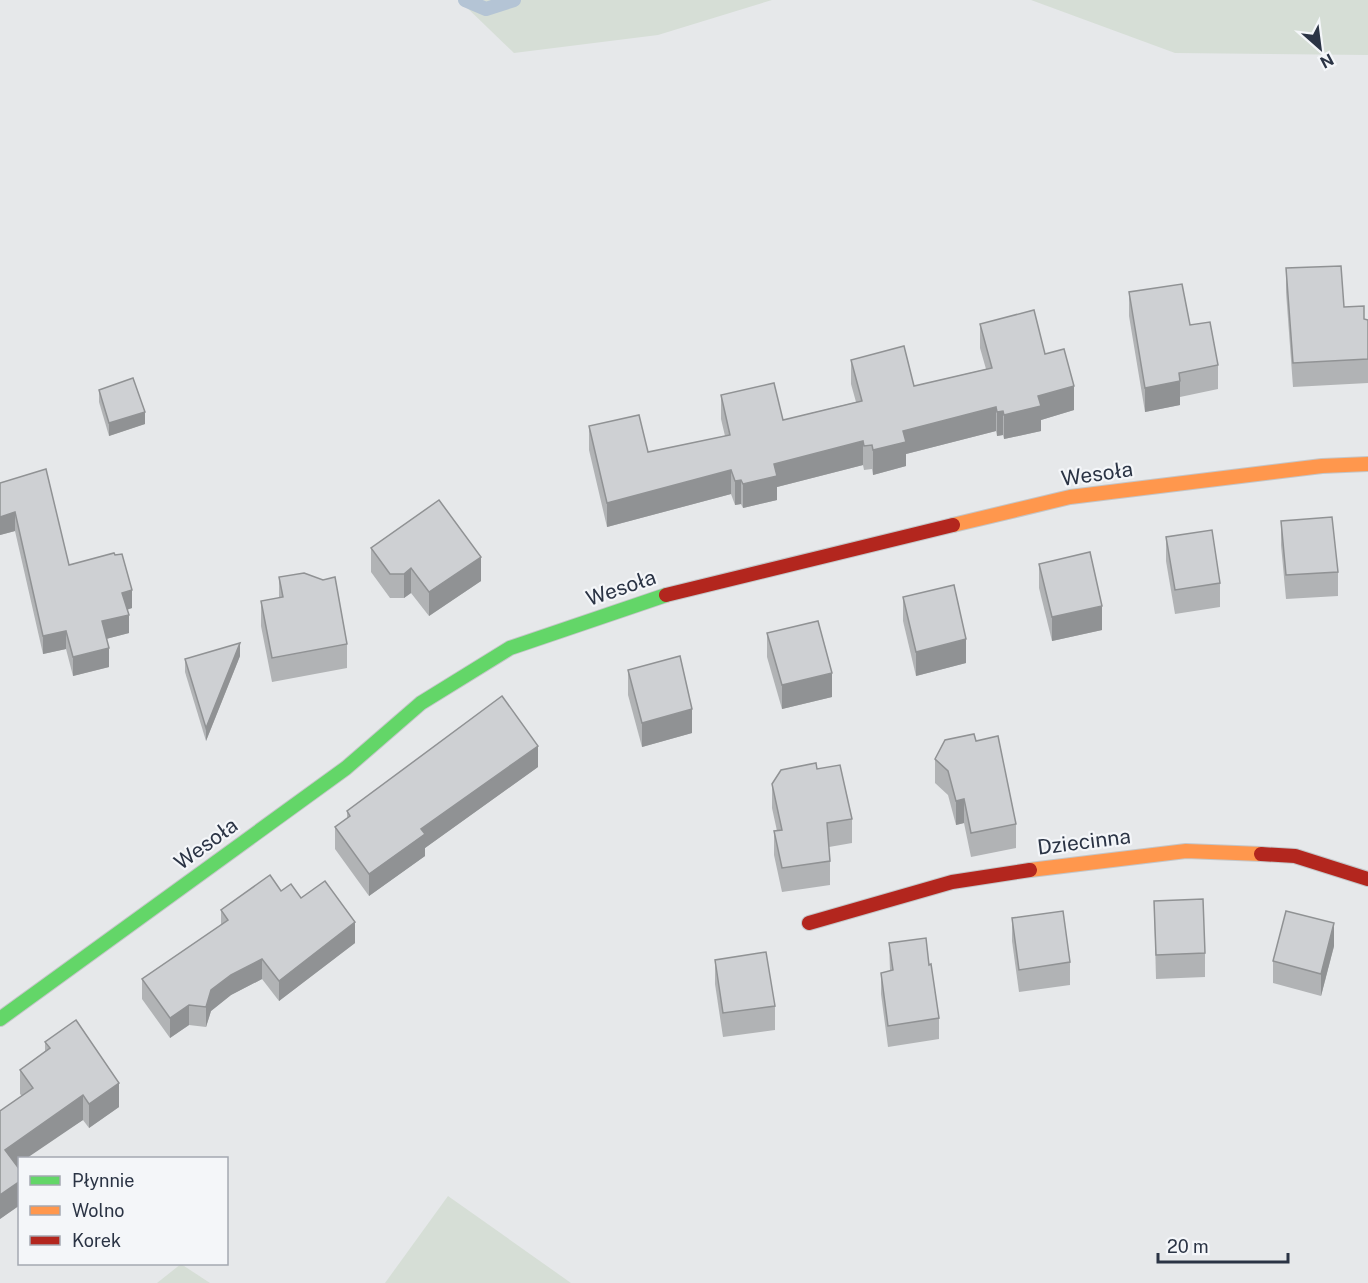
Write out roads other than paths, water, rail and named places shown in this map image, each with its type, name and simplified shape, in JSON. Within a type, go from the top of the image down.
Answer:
[{"type":"street","name":"Wesoła","points":[[0,1019],[346,768],[421,704],[510,648],[688,588],[1070,497],[1322,466],[1368,464]]},
{"type":"street","name":"Dziecinna","points":[[808,923],[952,882],[1087,861],[1186,851],[1295,856],[1368,879]]},
{"type":"waterway","points":[[465,0],[486,9],[514,0]]}]
